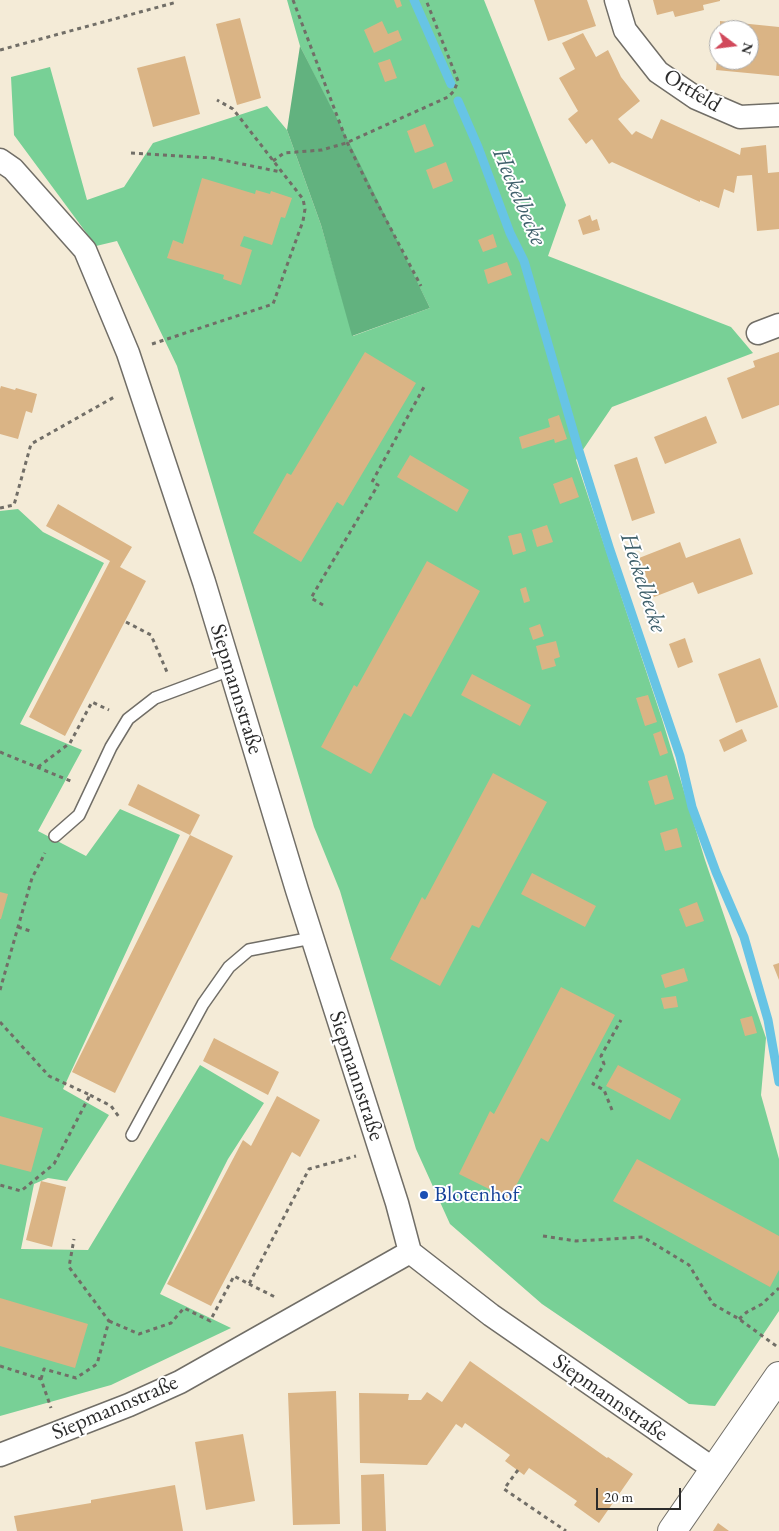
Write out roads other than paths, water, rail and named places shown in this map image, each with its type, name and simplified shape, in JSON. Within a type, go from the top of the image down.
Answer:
[{"type":"main road","points":[[672,1531],[779,1376]]},
{"type":"street","name":"Ortfeld","points":[[616,0],[625,30],[658,72],[696,98],[740,117],[779,114]]},
{"type":"street","name":"Siepmannstraße","points":[[0,160],[13,169],[85,250],[128,353],[204,582],[312,938],[397,1203],[410,1252],[491,1315],[715,1470]]},
{"type":"street","points":[[758,334],[779,325]]},
{"type":"street","name":"Siepmannstraße","points":[[0,1455],[129,1405],[180,1382],[410,1252]]},
{"type":"lane","points":[[55,836],[79,815],[111,747],[128,719],[155,698],[230,670]]},
{"type":"lane","points":[[132,1135],[203,1004],[229,967],[250,950],[312,938]]},
{"type":"waterway","name":"Heckelbecke","points":[[414,0],[451,84]]},
{"type":"waterway","name":"Heckelbecke","points":[[458,101],[478,147],[510,233],[524,261],[610,550],[680,756],[692,807],[716,872],[744,937],[768,1020],[779,1082]]},
{"type":"place","name":"Blotenhof","points":[[424,1195]]}]
